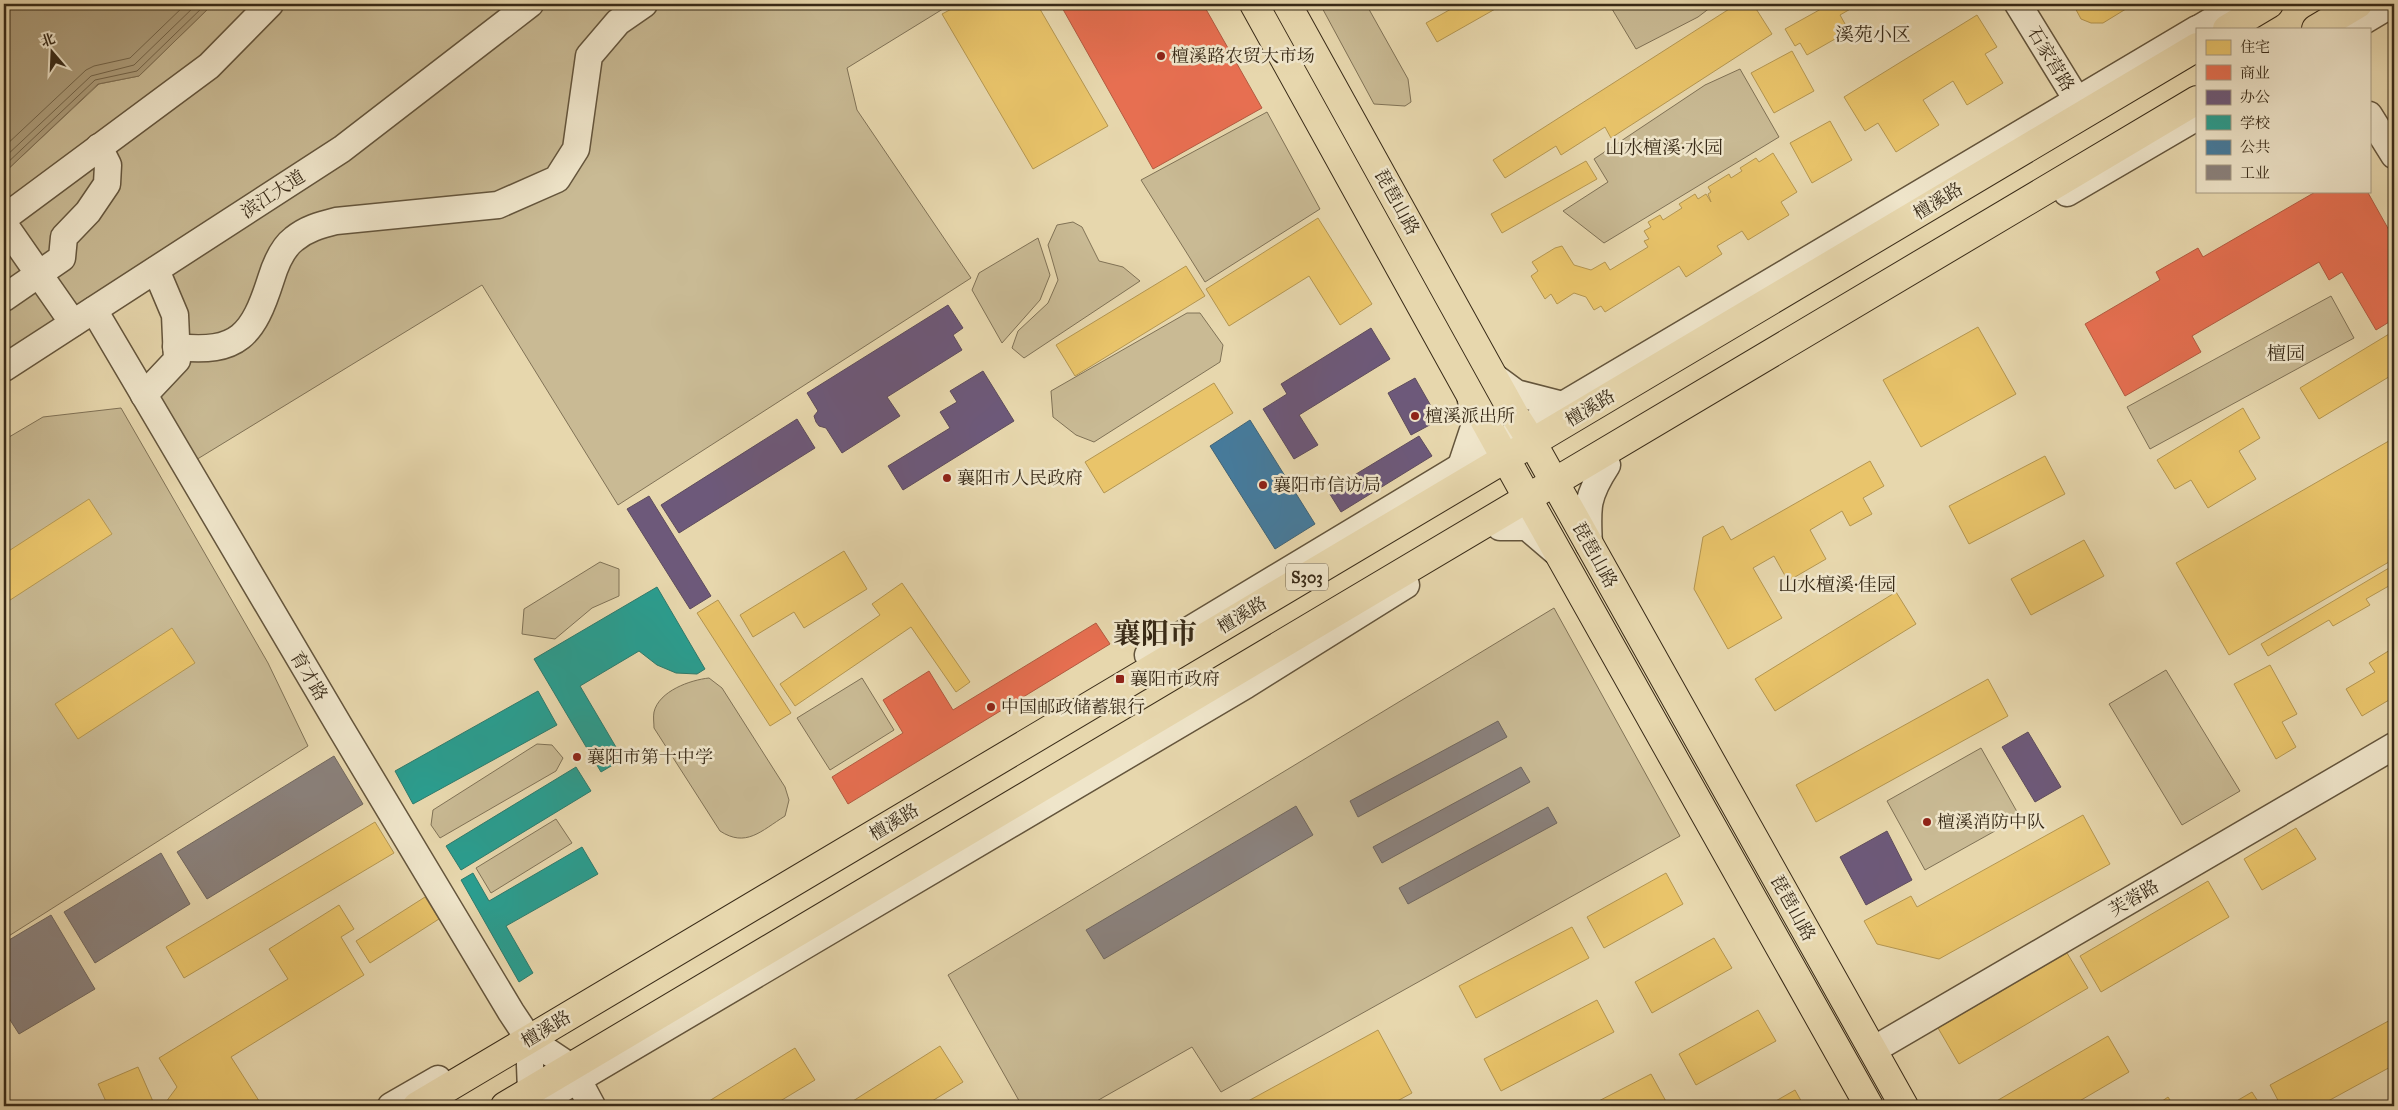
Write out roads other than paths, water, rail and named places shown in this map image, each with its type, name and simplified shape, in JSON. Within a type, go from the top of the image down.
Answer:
[{"type":"main road","name":"琵琶山路","points":[[1254,4],[1530,503],[1869,1106]]},
{"type":"main road","name":"琵琶山路","points":[[1287,4],[1493,376],[1528,435],[1904,1106]]},
{"type":"main road","points":[[2229,28],[2269,4]]},
{"type":"main road","points":[[2318,28],[2358,4]]},
{"type":"main road","name":"檀溪路","points":[[417,1106],[525,1034],[1528,435],[2081,107],[2196,48]]},
{"type":"main road","name":"S303","points":[[505,1106],[536,1102],[574,1073],[1557,487],[2196,101]]},
{"type":"street","points":[[4,218],[209,66],[270,4]]},
{"type":"street","name":"滨江大道","points":[[4,368],[342,149],[530,4]]},
{"type":"street","points":[[176,347],[199,349],[223,347],[250,329],[262,309],[276,264],[292,240],[312,227],[336,221],[498,205],[557,179],[576,149],[589,56],[618,22],[644,4]]},
{"type":"street","name":"石家营路","points":[[2018,4],[2081,107]]},
{"type":"street","points":[[2199,28],[2240,4]]},
{"type":"street","points":[[2352,28],[2392,4]]},
{"type":"street","points":[[1528,435],[1563,405],[2081,107],[2196,30]]},
{"type":"street","points":[[2370,117],[2394,155]]},
{"type":"street","points":[[1557,487],[1606,464],[2196,118]]},
{"type":"street","points":[[4,298],[62,258],[64,238],[88,212],[107,184],[108,165],[99,147]]},
{"type":"street","name":"育才路","points":[[4,224],[39,274],[84,316],[144,394],[340,727],[525,1034],[574,1073],[592,1106]]},
{"type":"street","points":[[144,394],[177,360],[175,315],[156,270]]},
{"type":"street","points":[[1493,376],[1516,393],[1563,405]]},
{"type":"street","points":[[1461,466],[1475,424],[1470,393]]},
{"type":"street","points":[[391,1106],[525,1034],[1461,466],[1502,451]]},
{"type":"street","points":[[1589,545],[1587,510],[1592,487],[1606,464]]},
{"type":"street","points":[[574,1073],[1237,690],[1500,527],[1530,503]]},
{"type":"street","points":[[1500,527],[1527,526],[1542,537],[1560,556]]},
{"type":"street","name":"芙蓉路","points":[[1873,1050],[2394,746]]},
{"type":"street","name":"育才路","points":[[525,1034],[536,1102]]},
{"type":"water","points":[[4,4],[213,4],[139,76],[98,84],[4,173]]},
{"type":"place","name":"檀溪路农贸大市场","points":[[1161,56]]},
{"type":"place","name":"檀溪派出所","points":[[1415,416]]},
{"type":"place","name":"襄阳市人民政府","points":[[947,478]]},
{"type":"place","name":"襄阳市信访局","points":[[1263,485]]},
{"type":"place","name":"襄阳市政府","points":[[1120,679]]},
{"type":"place","name":"中国邮政储蓄银行","points":[[991,707]]},
{"type":"place","name":"襄阳市第十中学","points":[[577,757]]},
{"type":"place","name":"檀溪消防中队","points":[[1927,822]]},
{"type":"district","name":"溪苑小区","points":[[1873,34]]},
{"type":"district","name":"山水檀溪·水园","points":[[1664,147]]},
{"type":"district","name":"檀园","points":[[2286,353]]},
{"type":"district","name":"山水檀溪·佳园","points":[[1837,584]]},
{"type":"district","name":"襄阳市","points":[[1155,633]]}]
